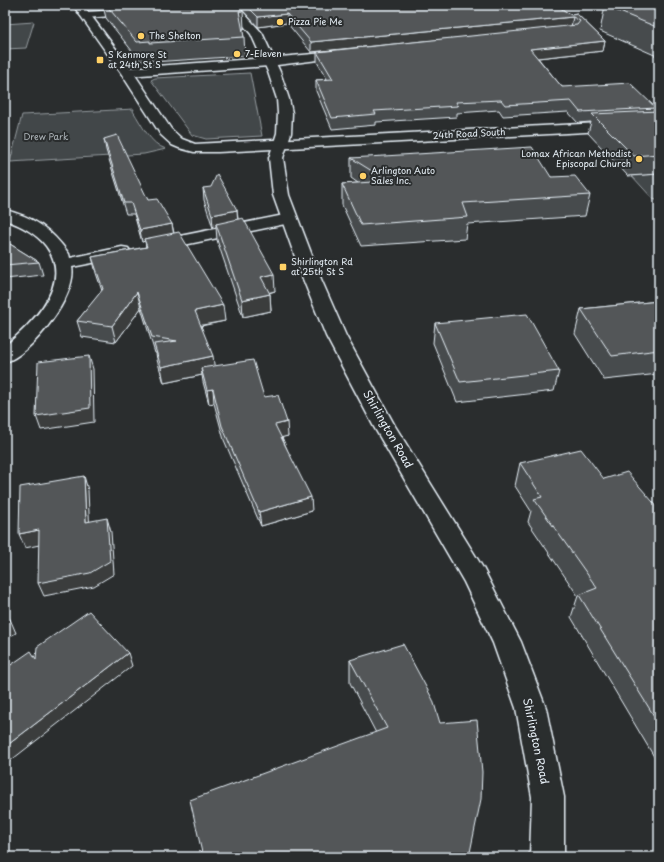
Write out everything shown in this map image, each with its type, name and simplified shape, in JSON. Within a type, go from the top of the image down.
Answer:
[{"type":"street","name":"Shirlington Road","points":[[228,6],[256,33],[274,72],[283,99],[285,113],[284,133],[276,158],[276,168],[281,195],[289,219],[336,336],[385,427],[474,576],[507,642],[531,708],[548,797],[547,857]]},
{"type":"street","points":[[82,10],[146,12]]},
{"type":"street","name":"24th Road South","points":[[82,10],[128,72],[166,132],[177,142],[194,148],[280,145],[659,124]]},
{"type":"street","points":[[128,72],[269,62],[360,53]]},
{"type":"street","points":[[5,215],[34,226],[54,244],[64,264],[62,289],[51,312],[31,334],[5,356]]},
{"type":"street","points":[[64,264],[289,219]]},
{"type":"green space","points":[[34,22],[26,48],[5,49],[5,24]]},
{"type":"green space","points":[[250,73],[262,136],[206,139],[192,135],[151,80],[155,78]]},
{"type":"green space","name":"Drew Park","points":[[134,109],[133,111],[143,128],[155,143],[166,149],[144,154],[10,162],[22,115]]},
{"type":"green space","points":[[659,174],[659,201],[653,199],[632,176]]},
{"type":"building","points":[[106,5],[238,5],[243,11],[239,11],[244,37],[150,43],[150,41],[137,42]]},
{"type":"building","points":[[246,5],[556,5],[571,15],[577,14],[605,41],[530,49],[562,87],[630,83],[656,108],[580,112],[571,101],[505,105],[501,100],[456,102],[458,106],[374,111],[376,114],[332,118],[316,80],[333,79],[317,52],[577,25],[580,21],[573,17],[311,42],[287,14],[258,17]]},
{"type":"building","points":[[655,5],[659,7],[659,28],[605,6]]},
{"type":"building","points":[[659,111],[659,154],[634,156],[592,114]]},
{"type":"building","points":[[117,135],[148,200],[157,199],[172,224],[140,230],[131,203],[124,203],[104,139]]},
{"type":"building","points":[[532,147],[551,177],[575,176],[590,195],[463,203],[468,217],[361,225],[342,184],[388,181],[351,158]]},
{"type":"building","points":[[217,174],[237,210],[212,215],[203,188],[211,187]]},
{"type":"building","points":[[243,218],[274,274],[261,277],[270,294],[242,300],[216,224]]},
{"type":"building","points":[[179,232],[223,305],[195,311],[213,356],[161,367],[154,344],[177,341],[152,337],[137,292],[112,326],[77,321],[103,289],[92,257],[147,247],[144,239]]},
{"type":"building","points":[[5,241],[39,262],[5,265]]},
{"type":"building","points":[[659,301],[659,350],[612,356],[581,309]]},
{"type":"building","points":[[527,314],[559,371],[460,382],[435,323]]},
{"type":"building","points":[[89,356],[90,408],[36,416],[38,362]]},
{"type":"building","points":[[253,360],[264,397],[278,395],[287,422],[275,425],[311,497],[259,512],[222,426],[213,389],[207,390],[201,368]]},
{"type":"building","points":[[581,449],[604,479],[627,472],[659,509],[659,724],[579,595],[597,588],[534,499],[542,497],[520,463]]},
{"type":"building","points":[[84,476],[86,522],[107,518],[110,561],[90,573],[38,583],[39,530],[19,534],[20,487]]},
{"type":"building","points":[[89,611],[128,653],[5,747],[5,669],[31,651],[36,659],[37,647]]},
{"type":"building","points":[[5,612],[10,619],[5,622]]},
{"type":"building","points":[[403,644],[433,700],[440,723],[477,720],[482,772],[481,799],[469,857],[203,857],[190,800],[387,728],[350,660]]},
{"type":"place","name":"Pizza Pie Me","points":[[280,22]]},
{"type":"place","name":"The Shelton","points":[[141,36]]},
{"type":"place","name":"7-Eleven","points":[[237,54]]},
{"type":"place","name":"S Kenmore St at 24th St S","points":[[100,60]]},
{"type":"place","name":"Lomax African Methodist Episcopal Church","points":[[639,159]]},
{"type":"place","name":"Arlington Auto Sales Inc.","points":[[363,176]]},
{"type":"place","name":"Shirlington Rd at 25th St S","points":[[283,267]]}]
